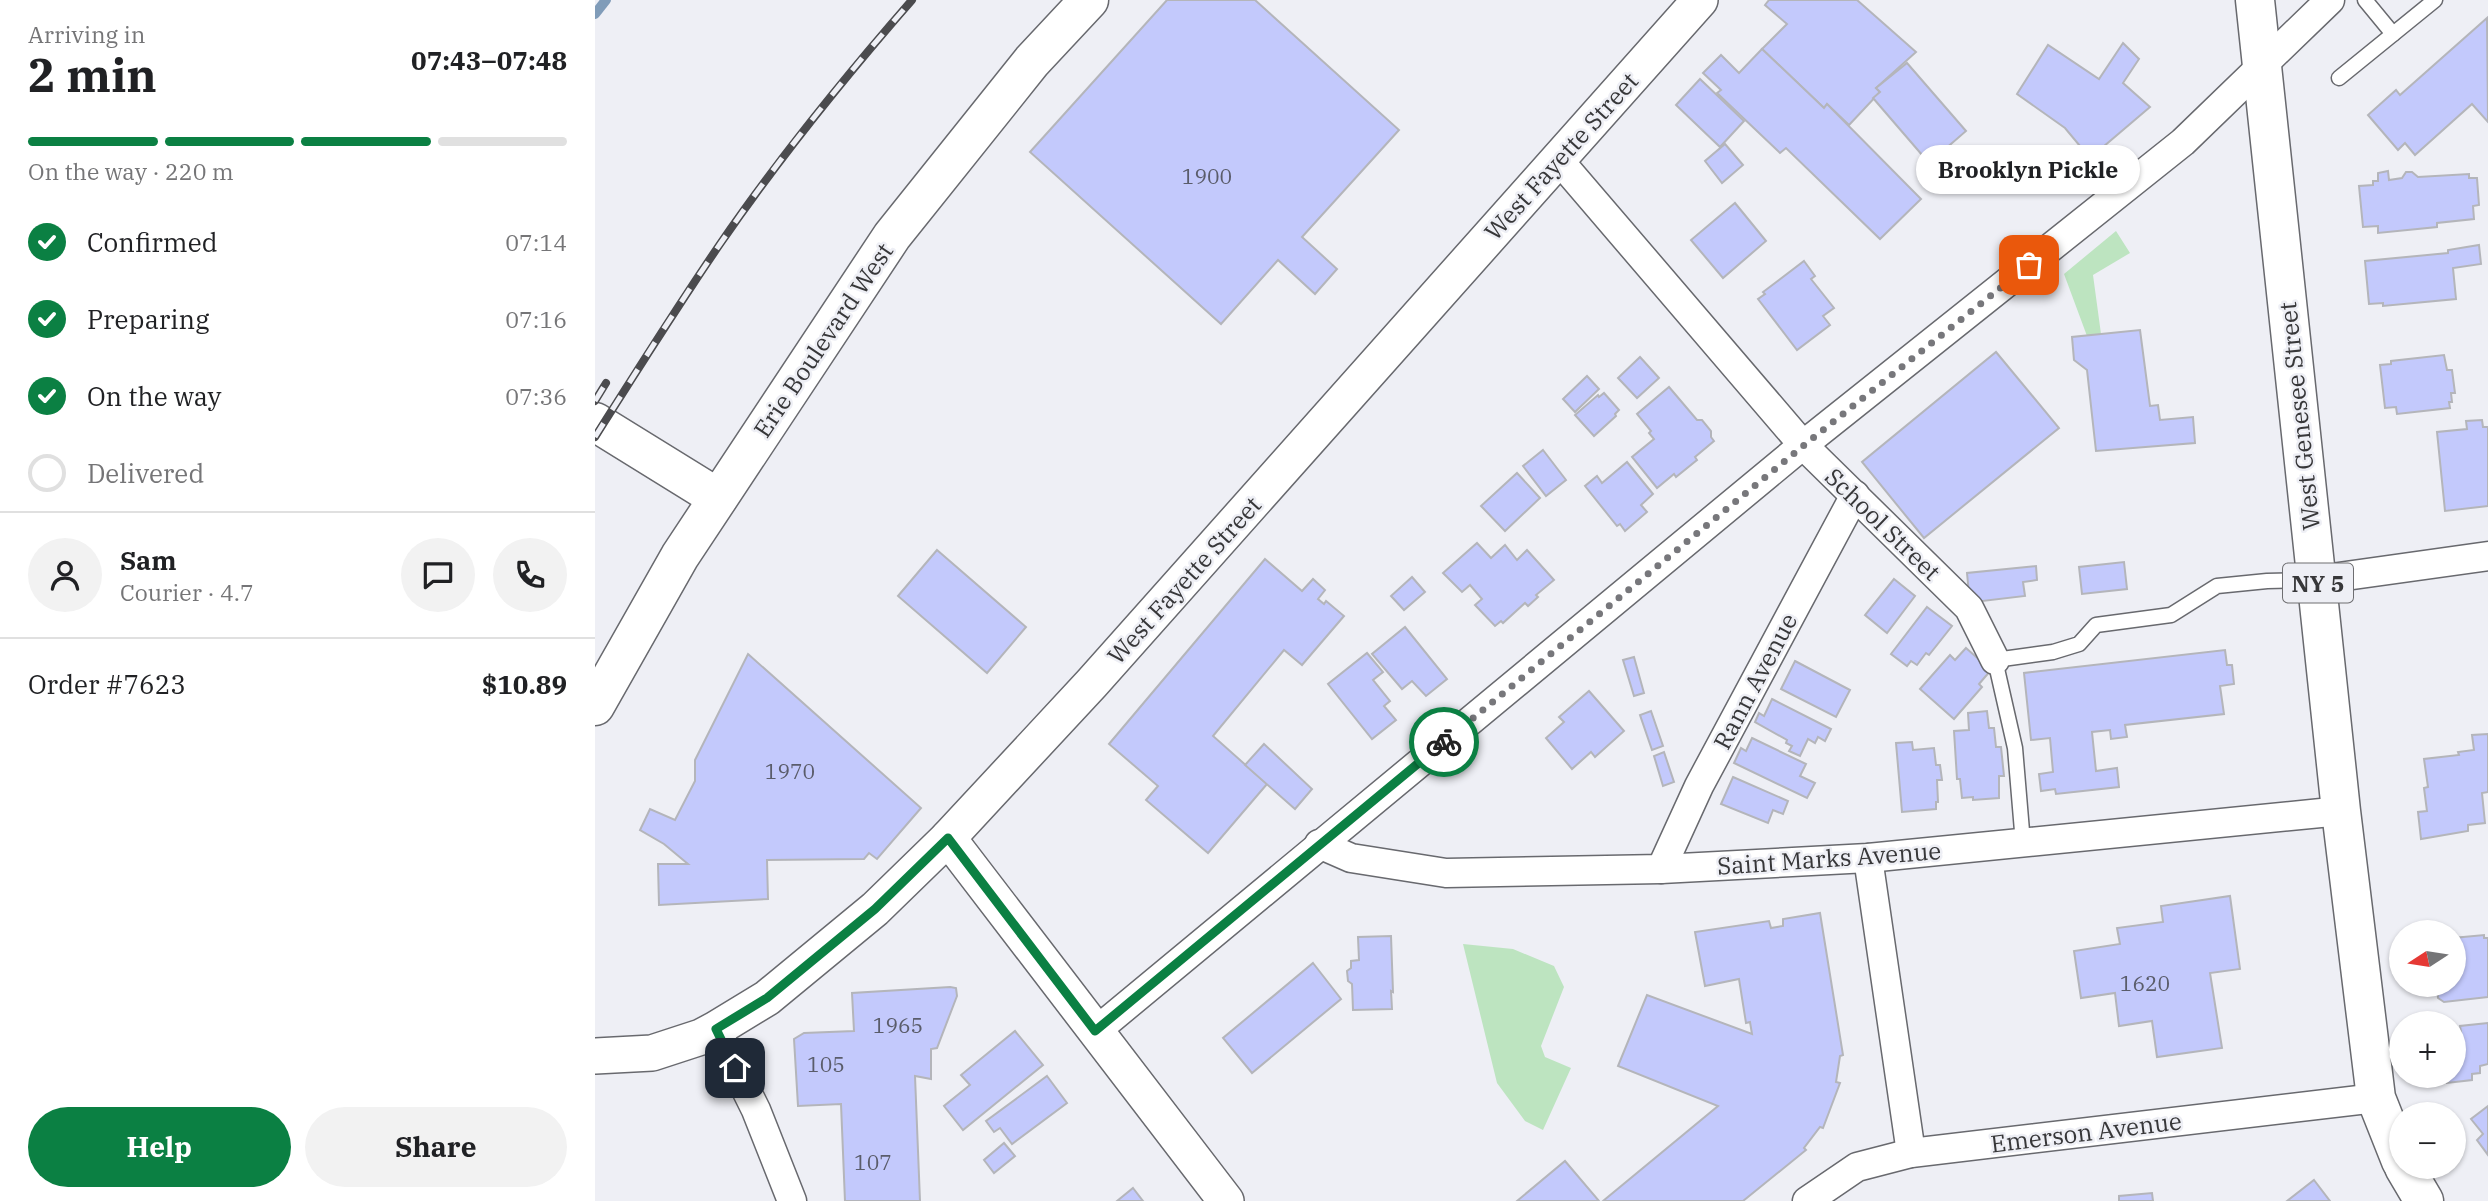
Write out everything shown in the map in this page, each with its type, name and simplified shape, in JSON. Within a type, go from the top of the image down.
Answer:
[{"type":"main road","name":"Erie Boulevard West","points":[[595,706],[680,556],[892,236],[1032,61],[1089,0]]},
{"type":"main road","name":"West Genesee Street","points":[[2255,0],[2341,811],[2376,1098],[2389,1131]]},
{"type":"main road","points":[[595,422],[718,498]]},
{"type":"main road","points":[[2412,1179],[2424,1201]]},
{"type":"street","name":"West Fayette Street","points":[[595,1056],[652,1053],[701,1037],[767,998],[875,909],[948,838],[1110,663],[1700,0]]},
{"type":"street","points":[[1095,1031],[1803,446],[2183,142],[2330,0]]},
{"type":"street","name":"School Street","points":[[1557,159],[1803,446],[1969,608],[1994,660]]},
{"type":"street","name":"Rann Avenue","points":[[1661,869],[1699,786],[1854,495]]},
{"type":"street","points":[[2317,580],[2488,556]]},
{"type":"street","name":"Saint Marks Avenue","points":[[1319,844],[1351,858],[1446,873],[1661,869],[1868,858],[2341,811]]},
{"type":"street","points":[[948,838],[1226,1201]]},
{"type":"street","points":[[1868,858],[1911,1153]]},
{"type":"street","points":[[716,1029],[755,1111],[792,1201]]},
{"type":"street","name":"Emerson Avenue","points":[[1807,1201],[1857,1167],[1911,1153],[2376,1098]]},
{"type":"lane","points":[[2365,0],[2393,34]]},
{"type":"lane","points":[[2339,78],[2435,0]]},
{"type":"lane","points":[[1994,660],[2053,652],[2080,644],[2096,625],[2171,615],[2217,586],[2317,580]]},
{"type":"lane","name":"School Street","points":[[1994,660],[2015,748],[2023,843]]},
{"type":"green space","points":[[2116,231],[2130,253],[2093,275],[2101,334],[2087,336],[2064,274]]},
{"type":"green space","points":[[1463,944],[1513,949],[1554,966],[1564,987],[1541,1046],[1545,1057],[1571,1068],[1543,1130],[1525,1121],[1497,1083]]},
{"type":"building","points":[[1167,0],[1255,0],[1399,130],[1302,237],[1337,269],[1315,294],[1278,260],[1221,324],[1030,152]]},
{"type":"building","points":[[1769,0],[1857,0],[1916,52],[1876,88],[1880,92],[1849,125],[1827,104],[1824,108],[1762,49],[1787,24],[1765,5]]},
{"type":"building","points":[[2487,18],[2488,122],[2472,104],[2415,155],[2405,143],[2398,150],[2368,115],[2396,90],[2400,95]]},
{"type":"building","points":[[2123,43],[2139,59],[2123,83],[2150,107],[2090,158],[2065,128],[2017,94],[2048,45],[2099,79]]},
{"type":"building","points":[[1762,49],[1824,108],[1827,104],[1921,199],[1880,239],[1786,148],[1780,153],[1717,93],[1721,90],[1703,73],[1721,55],[1739,73]]},
{"type":"building","points":[[1907,63],[1966,131],[1929,163],[1873,98],[1880,92],[1876,88]]},
{"type":"building","points":[[1700,79],[1744,121],[1720,147],[1676,105]]},
{"type":"building","points":[[1725,144],[1743,165],[1722,183],[1705,161]]},
{"type":"building","points":[[2388,171],[2389,180],[2402,178],[2406,172],[2412,172],[2418,177],[2469,174],[2469,178],[2477,178],[2479,205],[2473,206],[2474,219],[2437,223],[2437,227],[2378,233],[2378,226],[2363,227],[2359,186],[2373,185],[2373,181],[2378,181],[2378,173]]},
{"type":"building","points":[[1735,203],[1766,241],[1723,278],[1691,240]]},
{"type":"building","points":[[2479,245],[2481,264],[2453,268],[2456,299],[2383,306],[2383,303],[2369,304],[2365,261],[2448,253],[2448,250]]},
{"type":"building","points":[[1804,261],[1815,276],[1811,279],[1834,308],[1823,316],[1830,325],[1797,350],[1758,299],[1765,294],[1763,292]]},
{"type":"building","points":[[2140,330],[2150,406],[2158,405],[2160,420],[2193,417],[2195,443],[2096,451],[2087,370],[2074,360],[2072,337]]},
{"type":"building","points":[[1996,352],[2059,428],[1924,538],[1862,462]]},
{"type":"building","points":[[2444,355],[2447,370],[2452,370],[2455,393],[2451,393],[2450,408],[2397,414],[2396,407],[2385,408],[2380,365],[2391,364],[2391,361]]},
{"type":"building","points":[[1640,357],[1659,378],[1637,398],[1618,378]]},
{"type":"building","points":[[1587,376],[1599,389],[1575,412],[1563,399]]},
{"type":"building","points":[[1669,387],[1697,420],[1702,420],[1711,431],[1714,441],[1695,457],[1697,460],[1657,488],[1632,457],[1654,439],[1637,414]]},
{"type":"building","points":[[1604,393],[1619,410],[1594,436],[1575,415]]},
{"type":"building","points":[[2482,420],[2483,427],[2488,427],[2488,506],[2445,511],[2437,432],[2467,429],[2466,421]]},
{"type":"building","points":[[1543,450],[1566,480],[1546,496],[1523,466]]},
{"type":"building","points":[[1627,462],[1653,494],[1641,505],[1647,512],[1625,531],[1620,524],[1617,526],[1585,486],[1597,476],[1602,483]]},
{"type":"building","points":[[1517,473],[1540,498],[1505,531],[1481,506]]},
{"type":"building","points":[[1477,543],[1491,558],[1505,545],[1517,560],[1527,550],[1554,580],[1536,595],[1538,597],[1528,606],[1525,603],[1503,623],[1501,621],[1495,626],[1475,605],[1482,599],[1470,585],[1462,592],[1443,573]]},
{"type":"building","points":[[937,550],[1026,627],[987,673],[898,596]]},
{"type":"building","points":[[1265,559],[1302,591],[1313,579],[1325,590],[1318,599],[1324,604],[1326,601],[1344,616],[1302,665],[1284,650],[1213,736],[1267,784],[1208,853],[1146,800],[1158,786],[1109,744]]},
{"type":"building","points":[[2124,562],[2127,589],[2082,594],[2079,567]]},
{"type":"building","points":[[2036,566],[2037,580],[2023,582],[2025,596],[1974,602],[1969,594],[1967,573]]},
{"type":"building","points":[[1412,577],[1425,592],[1404,610],[1391,596]]},
{"type":"building","points":[[1894,579],[1915,596],[1887,633],[1865,615]]},
{"type":"building","points":[[1927,607],[1952,626],[1929,655],[1926,653],[1917,665],[1911,661],[1907,666],[1891,654]]},
{"type":"building","points":[[1405,627],[1447,679],[1426,696],[1412,681],[1402,689],[1372,654]]},
{"type":"building","points":[[1966,648],[1991,670],[1979,684],[1982,687],[1954,719],[1920,689],[1950,655],[1955,660]]},
{"type":"building","points":[[2225,650],[2227,665],[2232,665],[2234,684],[2220,686],[2224,714],[2125,725],[2127,737],[2111,739],[2110,730],[2092,732],[2096,771],[2117,768],[2119,787],[2056,794],[2055,789],[2041,791],[2039,774],[2053,772],[2050,738],[2031,740],[2024,673]]},
{"type":"building","points":[[1367,653],[1383,672],[1373,680],[1390,701],[1384,706],[1396,720],[1372,739],[1328,684]]},
{"type":"building","points":[[748,654],[921,808],[877,859],[869,853],[864,859],[767,860],[768,899],[659,905],[658,864],[688,864],[664,844],[640,830],[650,809],[675,820],[695,781],[695,760]]},
{"type":"building","points":[[1634,657],[1644,693],[1634,696],[1623,660]]},
{"type":"building","points":[[1795,661],[1850,690],[1836,717],[1781,689]]},
{"type":"building","points":[[1589,691],[1624,731],[1595,757],[1591,752],[1572,769],[1546,738],[1564,722],[1559,717]]},
{"type":"building","points":[[1772,699],[1831,729],[1825,741],[1818,737],[1815,743],[1808,739],[1800,756],[1789,751],[1792,746],[1786,743],[1787,740],[1755,722],[1759,713],[1764,716]]},
{"type":"building","points":[[1651,711],[1663,746],[1652,750],[1640,715]]},
{"type":"building","points":[[1987,711],[1989,728],[1994,728],[1996,747],[2001,747],[2004,776],[1999,776],[1999,798],[1962,798],[1960,779],[1957,779],[1954,731],[1969,730],[1968,713]]},
{"type":"building","points":[[2488,734],[2488,792],[2482,793],[2485,823],[2468,825],[2468,831],[2421,839],[2418,812],[2427,811],[2424,788],[2428,787],[2424,759],[2459,755],[2458,752],[2474,750],[2472,735]]},
{"type":"building","points":[[1752,738],[1806,764],[1800,776],[1815,783],[1807,798],[1734,763],[1741,748],[1746,751]]},
{"type":"building","points":[[1912,742],[1913,750],[1934,748],[1936,765],[1940,765],[1942,780],[1937,780],[1936,809],[1902,812],[1896,743]]},
{"type":"building","points":[[1264,744],[1312,789],[1295,809],[1245,765]]},
{"type":"building","points":[[1664,752],[1674,782],[1663,786],[1654,756]]},
{"type":"building","points":[[1733,777],[1788,801],[1783,814],[1773,810],[1768,823],[1721,804]]},
{"type":"building","points":[[2230,896],[2240,969],[2210,973],[2222,1048],[2157,1057],[2152,1021],[2119,1026],[2115,993],[2081,998],[2074,951],[2120,944],[2117,928],[2163,922],[2161,906]]},
{"type":"building","points":[[1820,913],[1843,1055],[1840,1056],[1836,1082],[1840,1083],[1823,1128],[1820,1127],[1804,1148],[1806,1150],[1743,1201],[1603,1201],[1718,1106],[1618,1066],[1647,995],[1752,1034],[1750,1022],[1746,1023],[1739,979],[1705,986],[1695,932],[1769,921],[1771,928],[1783,926],[1783,919]]},
{"type":"building","points":[[2484,935],[2484,938],[2488,938],[2488,997],[2444,1002],[2438,998],[2466,998],[2466,937]]},
{"type":"building","points":[[1391,936],[1392,1009],[1353,1010],[1352,984],[1348,981],[1347,971],[1351,968],[1351,961],[1359,960],[1358,937]]},
{"type":"building","points":[[1313,963],[1341,999],[1252,1073],[1223,1038]]},
{"type":"building","points":[[956,988],[957,996],[937,1048],[931,1049],[931,1079],[915,1076],[920,1201],[845,1201],[841,1104],[798,1106],[794,1039],[804,1033],[854,1031],[852,993]]},
{"type":"building","points":[[2488,1023],[2488,1064],[2480,1066],[2480,1073],[2472,1074],[2472,1080],[2466,1081],[2466,1025]]},
{"type":"building","points":[[1015,1031],[1043,1065],[963,1130],[944,1106],[970,1085],[961,1075]]},
{"type":"building","points":[[1047,1076],[1067,1103],[1012,1144],[1000,1128],[994,1132],[986,1121]]},
{"type":"building","points":[[2488,1106],[2488,1155],[2477,1140],[2483,1134],[2471,1119]]},
{"type":"building","points":[[1004,1143],[1015,1156],[994,1173],[984,1160]]},
{"type":"building","points":[[1565,1161],[1599,1201],[1517,1201]]},
{"type":"building","points":[[2314,1180],[2330,1201],[2287,1201]]},
{"type":"building","points":[[1133,1188],[1143,1201],[1117,1201]]},
{"type":"building","points":[[2152,1193],[2153,1201],[2119,1201],[2119,1196]]},
{"type":"waterway","points":[[595,14],[606,0]]},
{"type":"railway","points":[[595,437],[742,212],[813,119],[912,0]]},
{"type":"railway","points":[[595,401],[606,383]]},
{"type":"way so far","points":[[1444,742],[1803,446],[2029,265]]},
{"type":"place","name":"Brooklyn Pickle","points":[[2029,265]]},
{"type":"route","points":[[735,1068],[716,1029],[767,998],[875,909],[948,838],[1095,1031],[1444,742]]}]
